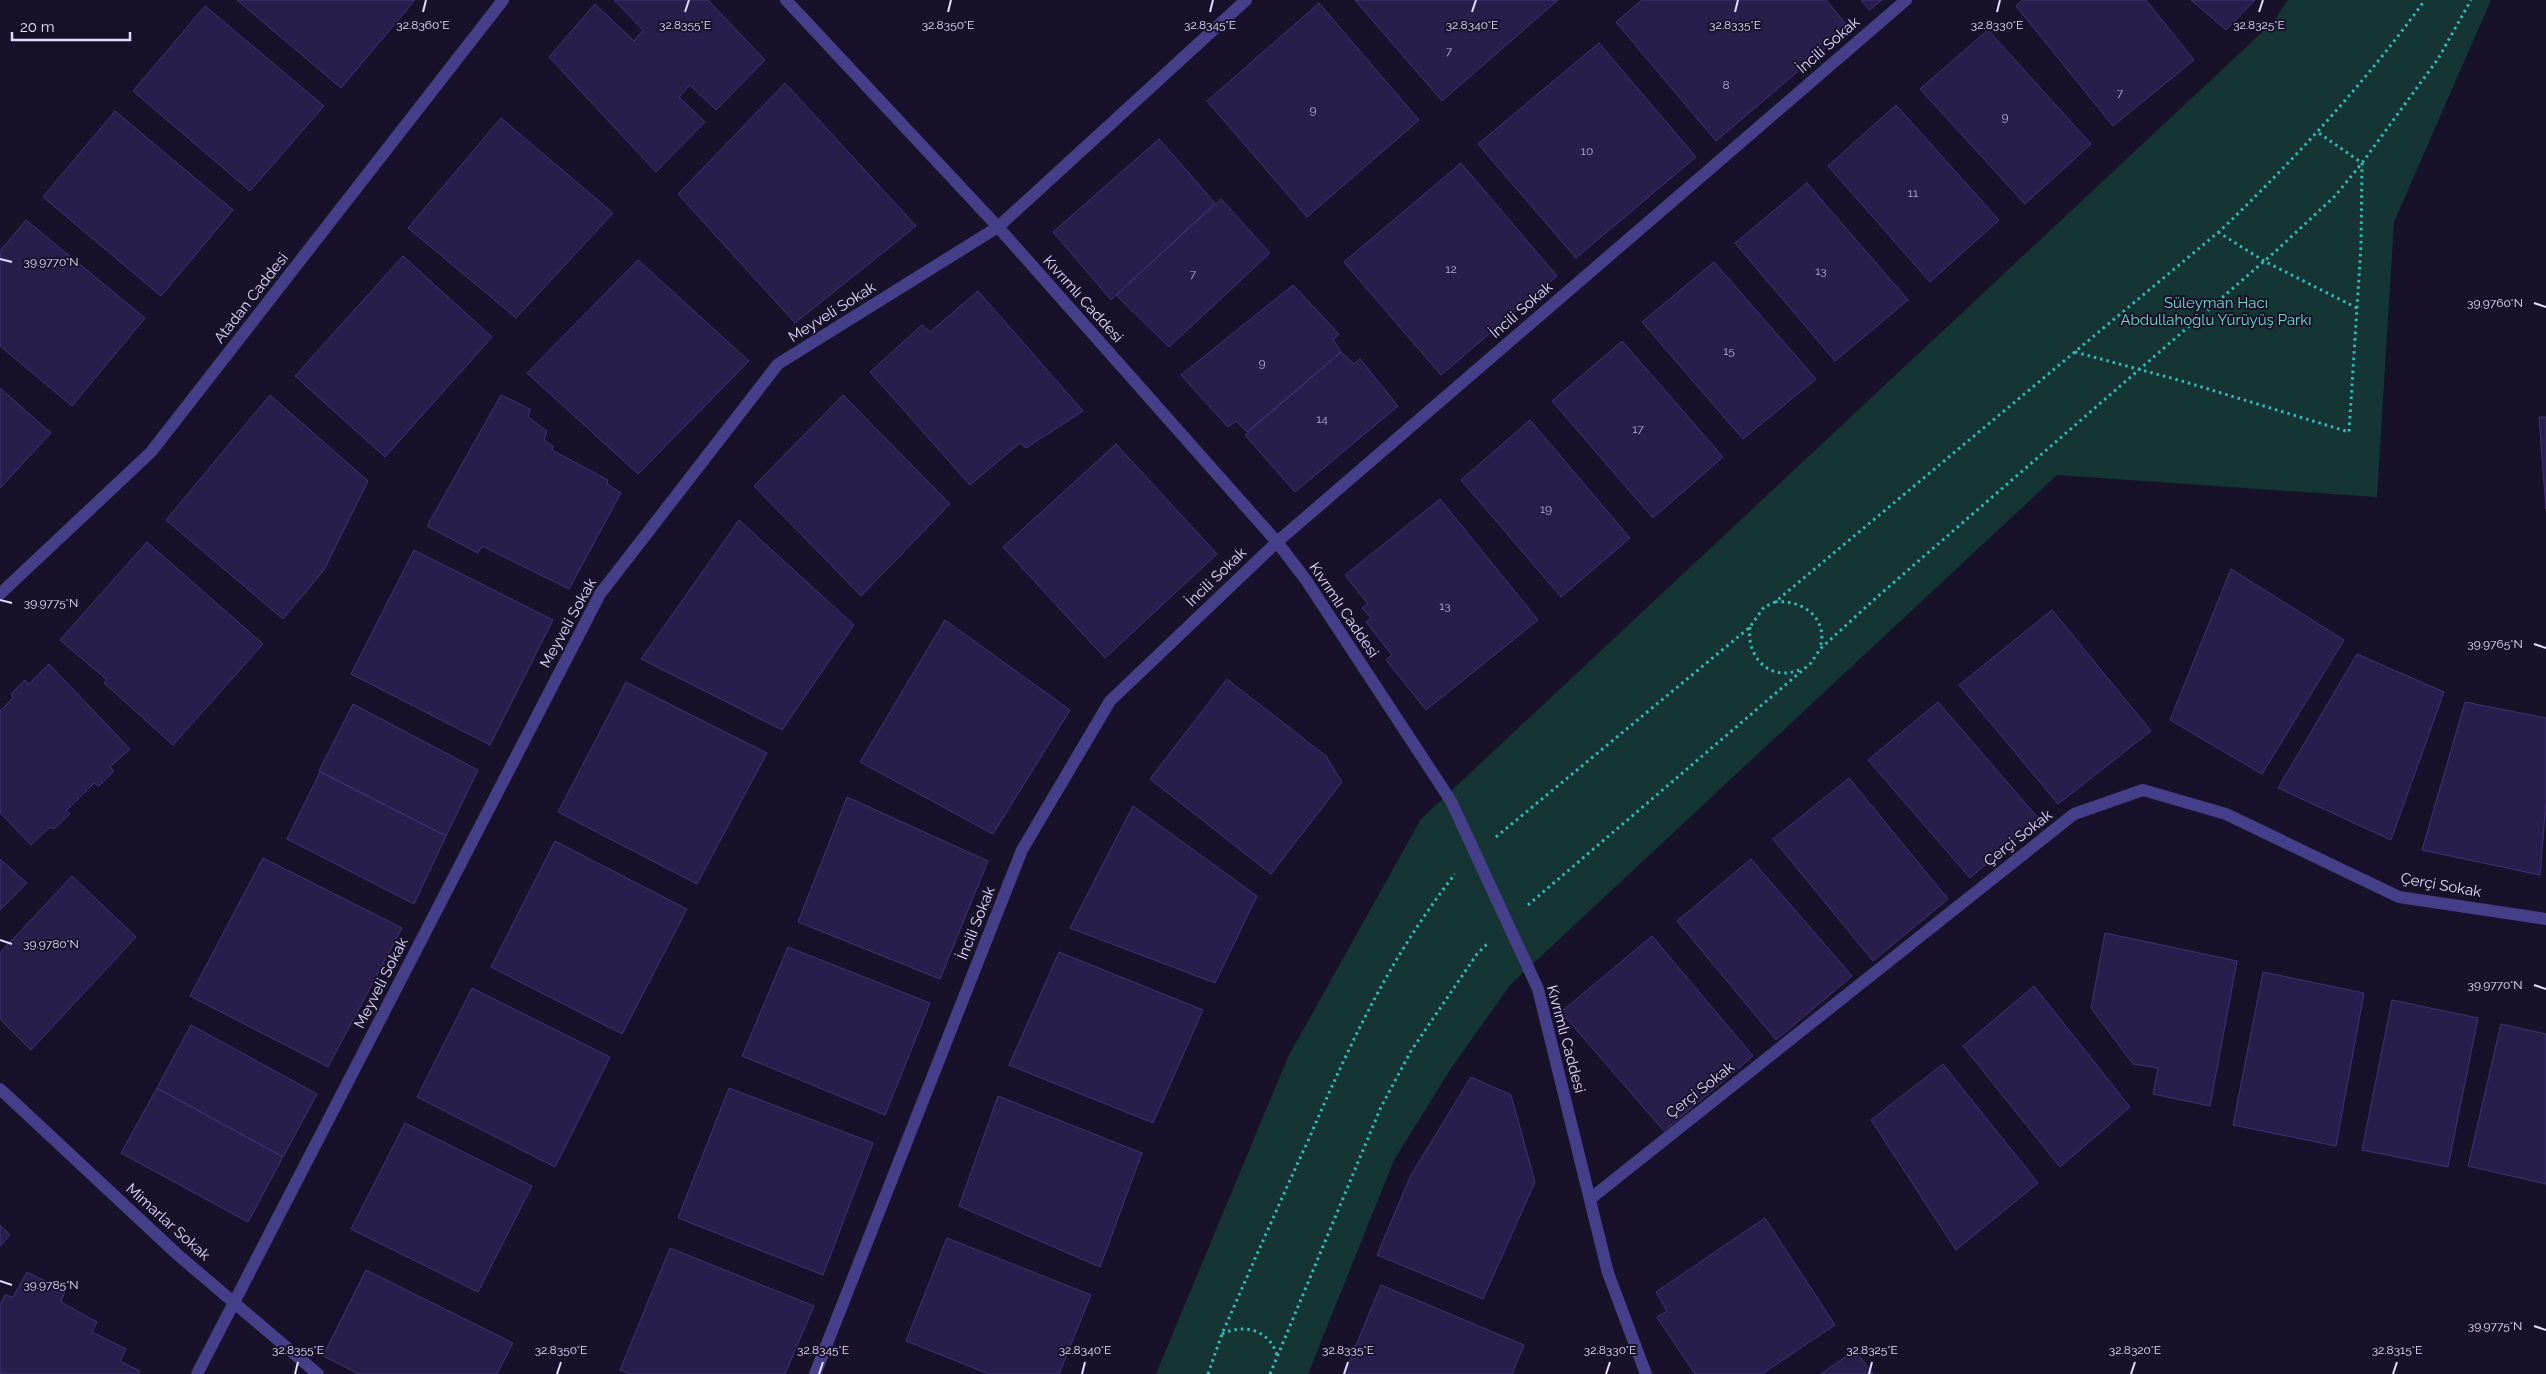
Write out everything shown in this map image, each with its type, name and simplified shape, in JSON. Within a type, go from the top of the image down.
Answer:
[{"type":"street","name":"Atadan Caddesi","points":[[0,594],[152,452],[503,0]]},
{"type":"street","name":"Kıvrımlı Caddesi","points":[[786,0],[998,228],[1278,542],[1306,580],[1451,801],[1538,988],[1608,1273],[1646,1374]]},
{"type":"street","name":"Meyveli Sokak","points":[[197,1374],[600,594],[778,364],[998,228],[1246,0]]},
{"type":"street","name":"İncili Sokak","points":[[815,1374],[1022,850],[1110,701],[1278,542],[1906,0]]},
{"type":"street","name":"Çerçi Sokak","points":[[1590,1198],[2074,814],[2143,790],[2226,814],[2399,897],[2546,919]]},
{"type":"street","name":"Mimarlar Sokak","points":[[0,1089],[178,1255],[318,1374]]},
{"type":"path","points":[[1209,1373],[1222,1334],[1355,1033],[1396,958],[1425,913],[1456,872],[1475,854],[1750,627],[1764,607],[1775,602],[2217,232],[2280,173],[2389,50],[2425,0]]},
{"type":"path","points":[[1270,1374],[1381,1107],[1411,1050],[1477,954],[1507,923],[1811,662],[1820,649],[2264,261],[2335,196],[2362,163],[2438,59],[2471,0]]},
{"type":"path","points":[[2316,131],[2362,163]]},
{"type":"path","points":[[2075,352],[2140,369],[2349,432],[2358,308],[2362,163]]},
{"type":"path","points":[[2217,232],[2264,261],[2358,308]]},
{"type":"path","points":[[1775,602],[1797,603],[1807,608],[1820,626],[1822,637],[1820,649]]},
{"type":"path","points":[[1750,627],[1750,647],[1762,666],[1784,673],[1802,669]]},
{"type":"path","points":[[1222,1334],[1233,1329],[1245,1328],[1256,1331],[1273,1344],[1277,1356]]},
{"type":"green space","name":"Süleyman Hacı Abdullahoğlu Yürüyüş Parkı","points":[[2288,0],[2491,0],[2394,222],[2377,497],[2057,475],[1510,985],[1450,1070],[1394,1160],[1308,1374],[1156,1374],[1288,1057],[1421,819],[2273,22]]},
{"type":"building","points":[[237,0],[415,0],[341,88]]},
{"type":"building","points":[[614,0],[708,0],[765,60],[716,110],[690,85],[679,97],[705,122],[656,172],[549,57],[595,4],[634,41],[643,30]]},
{"type":"building","points":[[1355,0],[1558,0],[1442,101]]},
{"type":"building","points":[[1642,0],[1826,0],[1849,28],[1716,141],[1616,22]]},
{"type":"building","points":[[1861,0],[1882,0],[1869,10]]},
{"type":"building","points":[[2023,0],[2146,0],[2194,60],[2113,126],[2016,6]]},
{"type":"building","points":[[2191,0],[2255,0],[2226,30]]},
{"type":"building","points":[[1319,3],[1419,120],[1307,217],[1207,101]]},
{"type":"building","points":[[205,6],[324,106],[250,191],[133,91]]},
{"type":"building","points":[[1988,30],[2091,144],[2025,204],[1920,89]]},
{"type":"building","points":[[1599,43],[1696,157],[1576,258],[1478,144]]},
{"type":"building","points":[[785,83],[916,226],[795,323],[678,194]]},
{"type":"building","points":[[1896,105],[1999,220],[1930,282],[1828,166]]},
{"type":"building","points":[[115,111],[233,210],[161,296],[43,197]]},
{"type":"building","points":[[501,118],[613,213],[516,318],[408,228]]},
{"type":"building","points":[[1159,139],[1215,203],[1111,300],[1053,232]]},
{"type":"building","points":[[1461,163],[1557,276],[1441,375],[1344,262]]},
{"type":"building","points":[[1807,183],[1908,300],[1835,361],[1735,243]]},
{"type":"building","points":[[1221,199],[1270,253],[1169,347],[1116,295]]},
{"type":"building","points":[[26,220],[145,318],[72,406],[0,346],[0,251]]},
{"type":"building","points":[[403,256],[492,337],[385,457],[295,376]]},
{"type":"building","points":[[638,260],[749,361],[638,474],[527,373]]},
{"type":"building","points":[[1714,262],[1816,379],[1743,439],[1642,322]]},
{"type":"building","points":[[1293,285],[1339,334],[1333,340],[1341,352],[1247,432],[1236,421],[1228,427],[1181,375]]},
{"type":"building","points":[[978,291],[1083,411],[1026,448],[1020,443],[970,485],[870,372],[922,325],[930,332]]},
{"type":"building","points":[[1622,341],[1723,457],[1653,518],[1552,401]]},
{"type":"building","points":[[1341,352],[1354,364],[1360,359],[1398,406],[1295,492],[1245,435]]},
{"type":"building","points":[[0,388],[51,433],[0,488]]},
{"type":"building","points":[[270,395],[368,481],[324,570],[283,619],[166,520]]},
{"type":"building","points":[[501,395],[530,409],[528,417],[547,431],[544,440],[553,446],[552,450],[608,480],[607,484],[621,493],[569,589],[482,546],[478,553],[427,526]]},
{"type":"building","points":[[843,395],[950,504],[861,596],[754,486]]},
{"type":"building","points":[[2539,417],[2546,417],[2546,509]]},
{"type":"building","points":[[1530,420],[1630,538],[1561,597],[1461,480]]},
{"type":"building","points":[[1116,444],[1217,554],[1105,658],[1003,547]]},
{"type":"building","points":[[1440,499],[1538,620],[1426,710],[1386,660],[1392,655],[1366,622],[1371,618],[1362,608],[1368,604],[1345,575]]},
{"type":"building","points":[[739,520],[854,625],[782,730],[641,659]]},
{"type":"building","points":[[147,542],[263,644],[173,745],[104,683],[107,680],[60,640]]},
{"type":"building","points":[[414,550],[553,620],[490,745],[351,674]]},
{"type":"building","points":[[2231,569],[2344,640],[2262,774],[2170,720]]},
{"type":"building","points":[[2052,610],[2151,731],[2058,804],[1959,685]]},
{"type":"building","points":[[945,620],[1070,710],[993,834],[860,762]]},
{"type":"building","points":[[2357,654],[2444,692],[2391,840],[2278,788]]},
{"type":"building","points":[[49,664],[130,749],[110,767],[114,771],[99,786],[94,783],[66,811],[70,814],[54,829],[50,827],[31,845],[0,813],[0,711],[13,698],[11,694],[25,680],[29,684]]},
{"type":"building","points":[[1227,679],[1326,756],[1342,782],[1271,874],[1150,779]]},
{"type":"building","points":[[626,682],[767,753],[697,884],[558,812]]},
{"type":"building","points":[[1938,702],[2039,819],[1970,878],[1868,760]]},
{"type":"building","points":[[2465,702],[2546,718],[2546,801],[2540,875],[2422,850]]},
{"type":"building","points":[[353,704],[478,770],[446,836],[319,771]]},
{"type":"building","points":[[320,772],[446,836],[414,904],[287,839]]},
{"type":"building","points":[[1849,778],[1948,899],[1873,961],[1773,839]]},
{"type":"building","points":[[847,797],[988,861],[940,979],[798,922]]},
{"type":"building","points":[[1133,806],[1257,896],[1215,983],[1070,928]]},
{"type":"building","points":[[555,841],[687,909],[622,1034],[491,967]]},
{"type":"building","points":[[263,858],[402,928],[328,1067],[190,996]]},
{"type":"building","points":[[0,859],[27,883],[0,910]]},
{"type":"building","points":[[1751,859],[1852,976],[1776,1040],[1677,921]]},
{"type":"building","points":[[72,876],[136,937],[31,1050],[0,1019],[0,953]]},
{"type":"building","points":[[2105,933],[2237,961],[2210,1106],[2153,1094],[2158,1068],[2133,1064],[2091,1008]]},
{"type":"building","points":[[1652,936],[1753,1056],[1664,1131],[1561,1012]]},
{"type":"building","points":[[788,947],[930,1003],[885,1115],[742,1056]]},
{"type":"building","points":[[1059,952],[1203,1010],[1153,1123],[1009,1065]]},
{"type":"building","points":[[2263,972],[2364,993],[2336,1146],[2233,1125]]},
{"type":"building","points":[[2034,986],[2130,1107],[2060,1167],[1963,1046]]},
{"type":"building","points":[[472,988],[610,1057],[555,1167],[417,1097]]},
{"type":"building","points":[[2392,1000],[2478,1018],[2448,1167],[2362,1150]]},
{"type":"building","points":[[2501,1024],[2546,1034],[2546,1184],[2468,1166]]},
{"type":"building","points":[[191,1025],[317,1094],[283,1157],[157,1088]]},
{"type":"building","points":[[1943,1064],[2038,1183],[1956,1250],[1871,1120]]},
{"type":"building","points":[[1471,1077],[1511,1095],[1535,1182],[1483,1299],[1377,1255],[1411,1175]]},
{"type":"building","points":[[157,1088],[283,1157],[248,1222],[121,1153]]},
{"type":"building","points":[[729,1088],[873,1143],[823,1275],[678,1218]]},
{"type":"building","points":[[998,1096],[1142,1153],[1100,1267],[959,1206]]},
{"type":"building","points":[[405,1123],[532,1186],[478,1292],[351,1229]]},
{"type":"building","points":[[1765,1218],[1835,1325],[1762,1374],[1695,1374],[1657,1317],[1667,1311],[1656,1292]]},
{"type":"building","points":[[0,1225],[10,1235],[0,1246]]},
{"type":"building","points":[[947,1238],[1091,1295],[1059,1374],[989,1374],[906,1341]]},
{"type":"building","points":[[670,1248],[814,1306],[785,1374],[630,1374],[620,1370]]},
{"type":"building","points":[[366,1270],[513,1343],[497,1374],[359,1374],[323,1356]]},
{"type":"building","points":[[27,1272],[65,1291],[61,1302],[97,1322],[92,1332],[126,1349],[120,1361],[140,1371],[138,1374],[0,1374],[0,1305],[5,1295],[13,1297]]},
{"type":"building","points":[[1381,1285],[1524,1345],[1512,1374],[1344,1374]]},
{"type":"building","points":[[1855,1350],[1873,1374],[1821,1374]]}]
